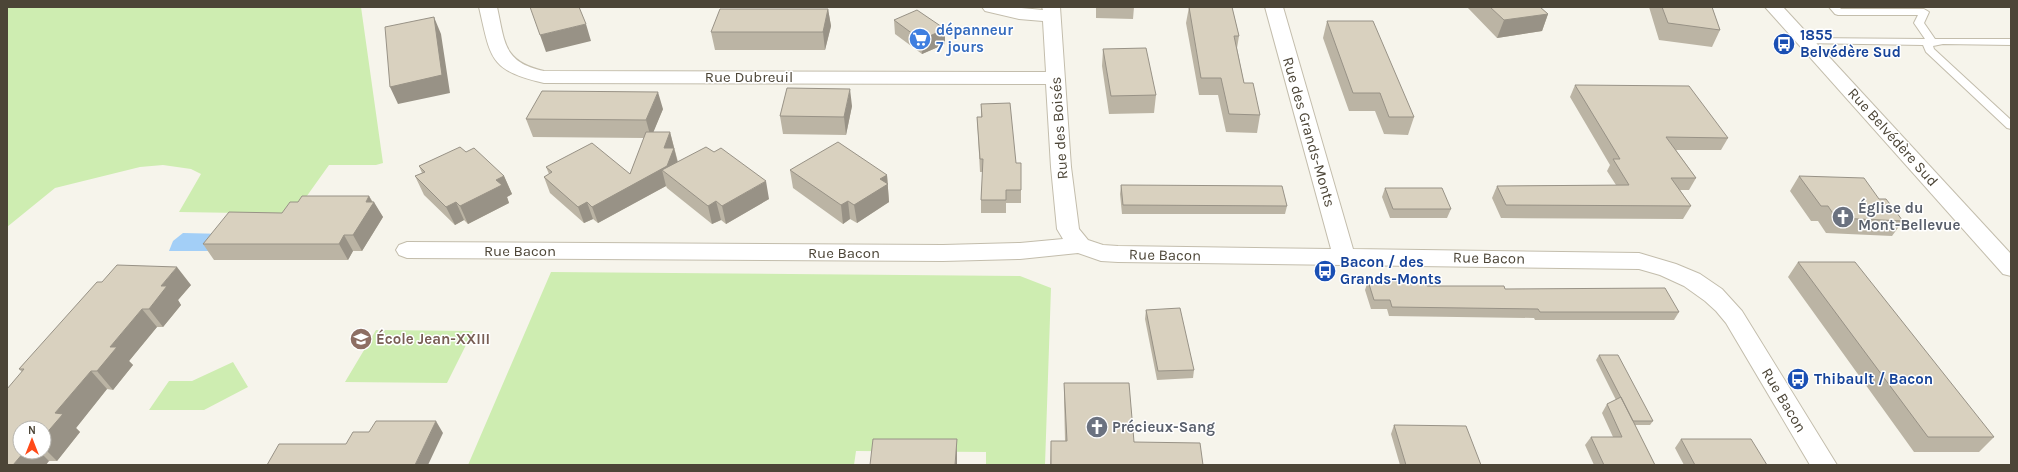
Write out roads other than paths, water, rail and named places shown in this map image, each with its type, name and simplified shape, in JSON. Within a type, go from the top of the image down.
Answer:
[{"type":"street","name":"Rue Dubreuil","points":[[488,7],[499,52],[504,61],[510,67],[526,74],[544,77],[1055,78]]},
{"type":"street","points":[[990,7],[1019,14],[1051,11]]},
{"type":"street","name":"Rue des Grands-Monts","points":[[1274,7],[1344,257]]},
{"type":"street","name":"Rue Belvédère Sud","points":[[1774,7],[2011,268]]},
{"type":"street","name":"Rue des Boisés","points":[[1051,11],[1061,167],[1068,229],[1073,238],[1080,245]]},
{"type":"street","name":"Rue Bacon","points":[[407,250],[949,253],[1020,251],[1080,245],[1101,253],[1118,254],[1639,261],[1667,268],[1694,280],[1719,299],[1734,317],[1824,465]]},
{"type":"lane","points":[[1834,7],[1838,12],[1921,10],[1920,23],[1932,42]]},
{"type":"lane","points":[[1805,41],[2011,42]]},
{"type":"lane","points":[[1932,42],[1928,44],[1929,50],[2011,126]]},
{"type":"water","points":[[183,233],[226,234],[212,251],[169,251],[173,241]]},
{"type":"place","name":"dépanneur 7 jours","points":[[920,39]]},
{"type":"place","name":"1855 Belvédère Sud","points":[[1784,44]]},
{"type":"place","name":"Église du Mont-Bellevue","points":[[1843,217]]},
{"type":"place","name":"Bacon / des Grands-Monts","points":[[1325,271]]},
{"type":"place","name":"École Jean-XXIII","points":[[361,339]]},
{"type":"place","name":"Thibault / Bacon","points":[[1798,379]]},
{"type":"place","name":"Précieux-Sang","points":[[1097,427]]}]
